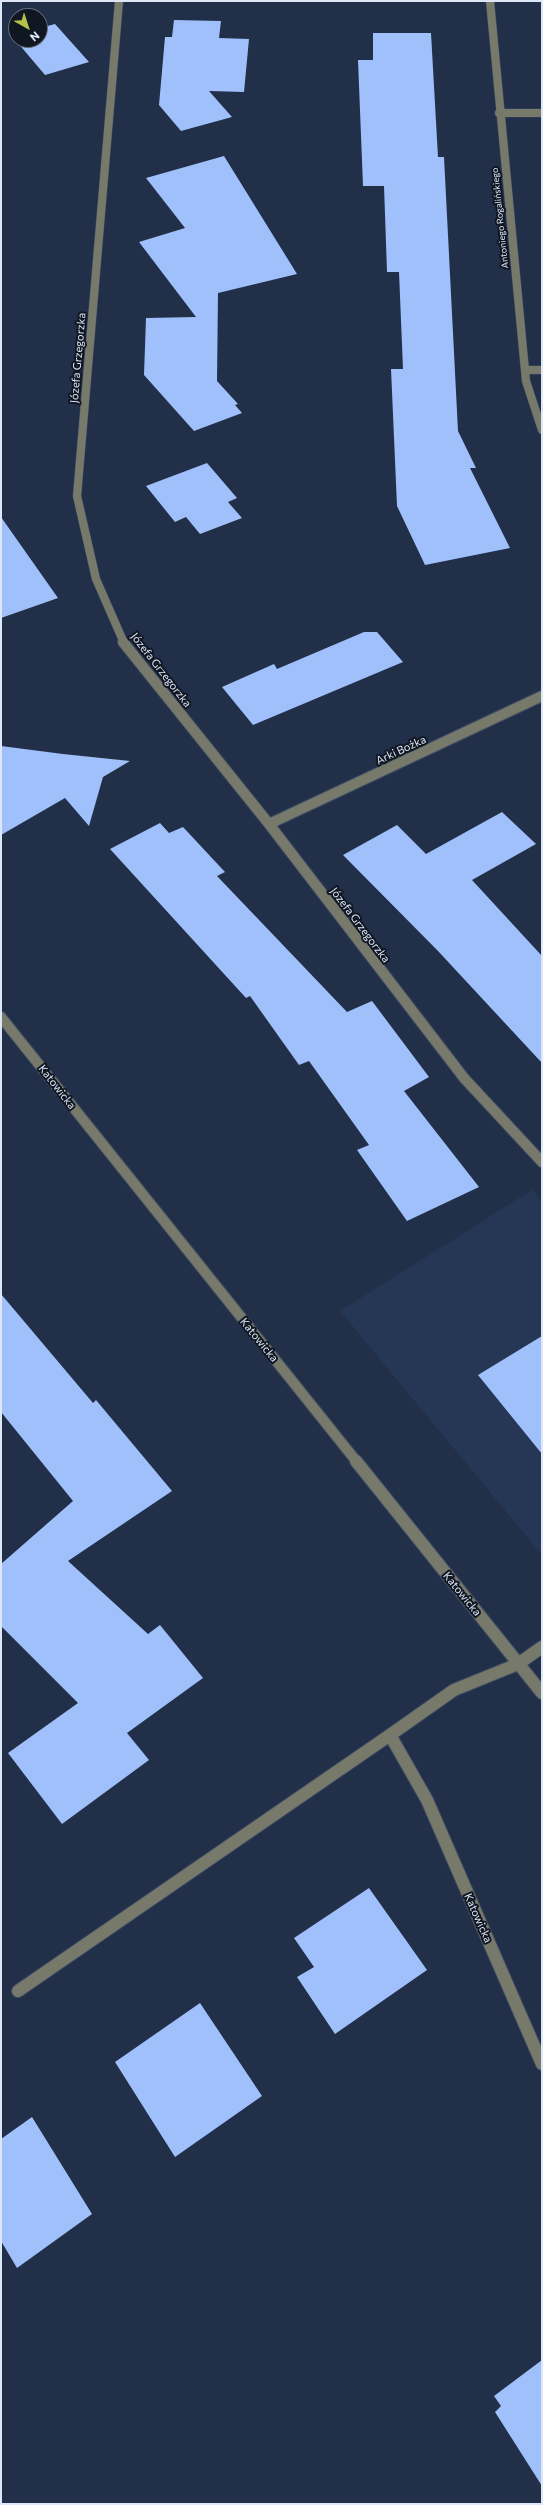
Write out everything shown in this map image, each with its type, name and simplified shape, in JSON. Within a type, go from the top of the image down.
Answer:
[{"type":"street","name":"Józefa Grzegorzka","points":[[118,1],[77,496],[96,579],[124,642],[269,824],[464,1078],[542,1162]]},
{"type":"street","name":"Antoniego Rogalińskiego","points":[[490,1],[499,113],[526,381],[542,430]]},
{"type":"street","points":[[499,113],[542,113]]},
{"type":"street","points":[[525,370],[542,370]]},
{"type":"street","name":"Arki Bożka","points":[[269,824],[542,696]]},
{"type":"street","name":"Katowicka","points":[[1,1017],[542,1693]]},
{"type":"street","points":[[18,1991],[454,1690],[518,1664],[542,1647]]},
{"type":"street","name":"Katowicka","points":[[390,1735],[426,1800],[542,2064]]},
{"type":"shaded area","points":[[532,1190],[542,1201],[542,1555],[340,1311]]},
{"type":"building","points":[[174,20],[221,21],[219,38],[249,39],[244,92],[209,91],[232,117],[181,131],[159,105],[165,37],[172,37]]},
{"type":"building","points":[[55,24],[89,62],[45,75],[22,48],[48,48],[48,26]]},
{"type":"building","points":[[373,33],[431,33],[438,157],[444,157],[458,431],[476,468],[470,468],[510,548],[425,565],[397,506],[391,369],[403,369],[399,272],[387,272],[384,186],[363,186],[358,60],[373,60]]},
{"type":"building","points":[[224,156],[297,274],[218,293],[217,381],[238,404],[235,405],[242,413],[194,431],[144,375],[146,318],[196,317],[139,242],[185,228],[146,178]]},
{"type":"building","points":[[207,463],[237,498],[228,502],[242,518],[200,534],[186,517],[175,522],[146,486]]},
{"type":"building","points":[[1,517],[58,598],[1,618]]},
{"type":"building","points":[[364,632],[377,632],[403,662],[253,725],[222,687],[274,664],[277,669]]},
{"type":"building","points":[[1,746],[130,761],[103,777],[89,826],[65,798],[1,835]]},
{"type":"building","points":[[502,812],[536,844],[472,880],[542,956],[542,1063],[438,951],[343,855],[397,825],[426,854]]},
{"type":"building","points":[[160,823],[169,833],[183,827],[225,872],[217,876],[347,1012],[372,1001],[429,1077],[404,1091],[479,1187],[407,1221],[357,1150],[369,1145],[309,1061],[299,1065],[250,996],[246,998],[110,849]]},
{"type":"building","points":[[1,1294],[93,1403],[96,1400],[172,1491],[68,1561],[148,1634],[160,1625],[203,1678],[127,1733],[149,1760],[62,1824],[8,1753],[78,1703],[1,1626],[1,1564],[73,1501],[1,1412]]},
{"type":"building","points":[[542,1336],[542,1454],[478,1375]]},
{"type":"building","points":[[369,1888],[427,1970],[335,2034],[297,1977],[314,1967],[294,1938]]},
{"type":"building","points":[[200,2003],[262,2096],[175,2157],[115,2062]]},
{"type":"building","points":[[32,2117],[92,2214],[17,2268],[1,2241],[1,2139]]},
{"type":"building","points":[[542,2360],[542,2486],[495,2412],[501,2406],[494,2396]]}]
